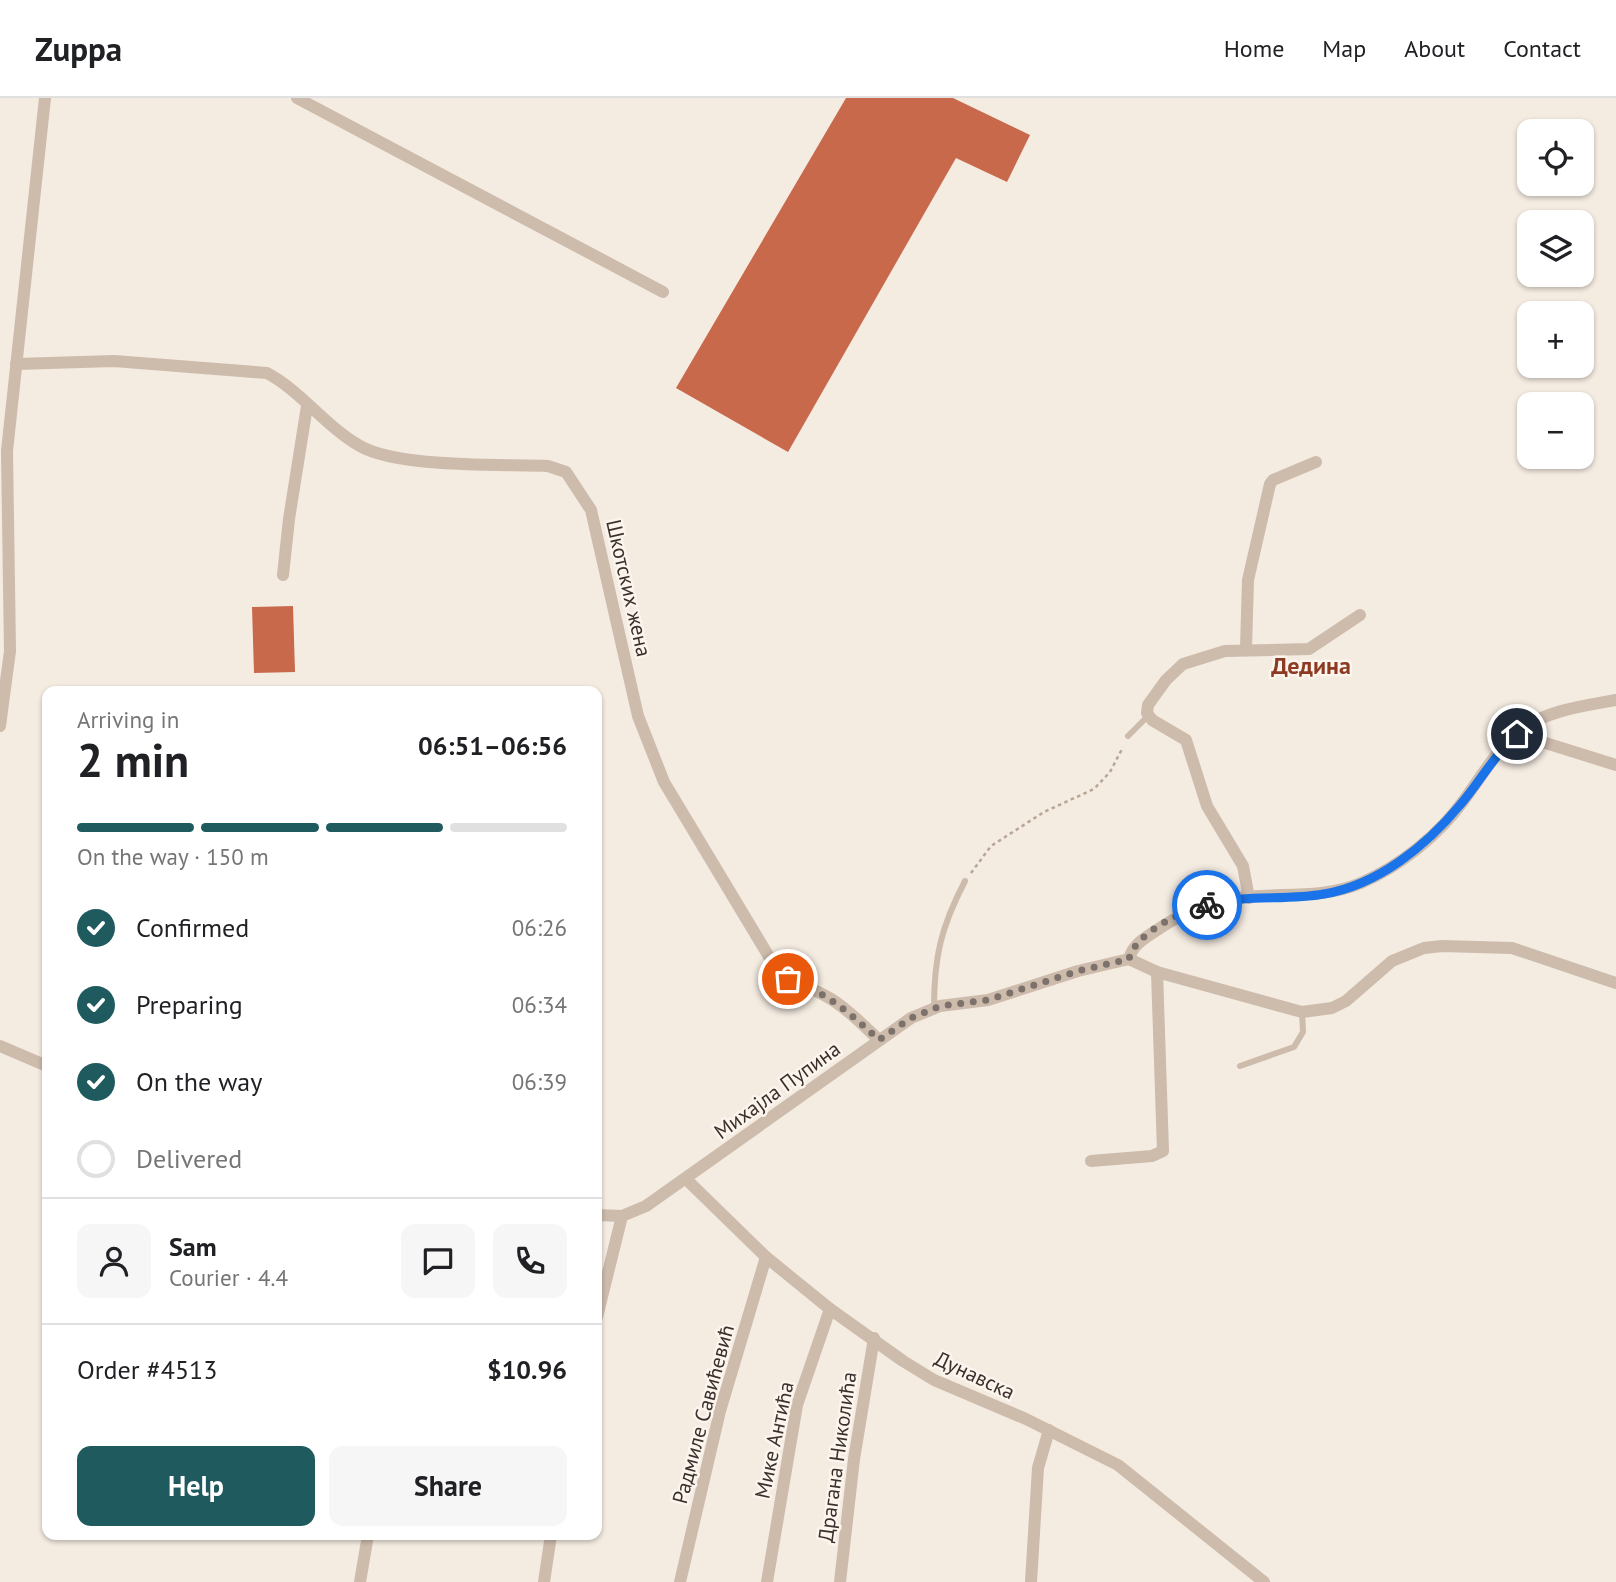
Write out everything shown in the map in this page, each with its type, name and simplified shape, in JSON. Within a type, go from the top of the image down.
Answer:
[{"type":"street","points":[[0,726],[10,651],[7,451],[45,98]]},
{"type":"street","points":[[297,98],[663,292]]},
{"type":"street","name":"Шкотских жена","points":[[16,364],[114,361],[267,373],[281,380],[328,426],[363,448],[397,457],[548,466],[566,471],[591,510],[638,716],[664,782],[774,965],[788,979],[807,985],[835,1001],[879,1040]]},
{"type":"street","points":[[283,575],[307,406]]},
{"type":"street","points":[[1246,649],[1248,580],[1270,484],[1273,480],[1316,462]]},
{"type":"street","points":[[1249,898],[1243,866],[1208,806],[1186,740],[1148,716],[1151,701],[1183,664],[1208,654],[1246,649],[1280,652],[1309,649],[1360,615]]},
{"type":"street","points":[[1616,700],[1563,711],[1540,719],[1517,734],[1436,831],[1392,865],[1363,882],[1322,894],[1230,899],[1196,908],[1140,941],[1133,948],[1129,959],[1157,972],[1302,1012],[1332,1008],[1346,1001],[1392,961],[1424,948],[1443,946],[1512,948],[1616,983]]},
{"type":"street","points":[[1517,734],[1616,765]]},
{"type":"street","name":"Михајла Пупина","points":[[602,1215],[622,1216],[646,1206],[687,1180],[911,1018],[934,1008],[988,1000],[1087,968],[1129,959]]},
{"type":"street","points":[[1091,1161],[1152,1156],[1163,1151],[1157,972]]},
{"type":"street","points":[[0,1046],[42,1064]]},
{"type":"street","name":"Дунавска","points":[[687,1180],[766,1257],[830,1309],[934,1380],[1049,1430],[1118,1465],[1264,1582]]},
{"type":"street","points":[[602,1297],[622,1216]]},
{"type":"street","name":"Радмиле Савићевић","points":[[680,1582],[720,1411],[766,1257]]},
{"type":"street","name":"Мике Антића","points":[[767,1582],[797,1405],[830,1309]]},
{"type":"street","name":"Драгана Николића","points":[[840,1582],[854,1459],[874,1338]]},
{"type":"street","points":[[1031,1582],[1038,1468],[1049,1430]]},
{"type":"street","points":[[360,1582],[367,1540]]},
{"type":"street","points":[[544,1582],[550,1540]]},
{"type":"lane","points":[[1129,736],[1148,716]]},
{"type":"lane","points":[[934,1008],[934,966],[939,939],[965,881]]},
{"type":"lane","points":[[1240,1066],[1294,1047],[1303,1032],[1302,1012]]},
{"type":"path","points":[[965,881],[991,846],[1044,812],[1094,789],[1110,772],[1129,736]]},
{"type":"building","points":[[846,98],[953,98],[1030,135],[1007,182],[956,158],[788,452],[676,388]]},
{"type":"building","points":[[293,606],[295,672],[254,673],[252,607]]},
{"type":"way so far","points":[[788,979],[807,985],[835,1001],[879,1040],[911,1018],[940,1006],[988,1000],[1078,971],[1129,959],[1133,948],[1140,941],[1164,925],[1207,905]]},
{"type":"district","name":"Дедина","points":[[1311,665]]},
{"type":"route","points":[[1207,905],[1230,899],[1322,894],[1363,882],[1414,851],[1436,831],[1517,734]]}]
